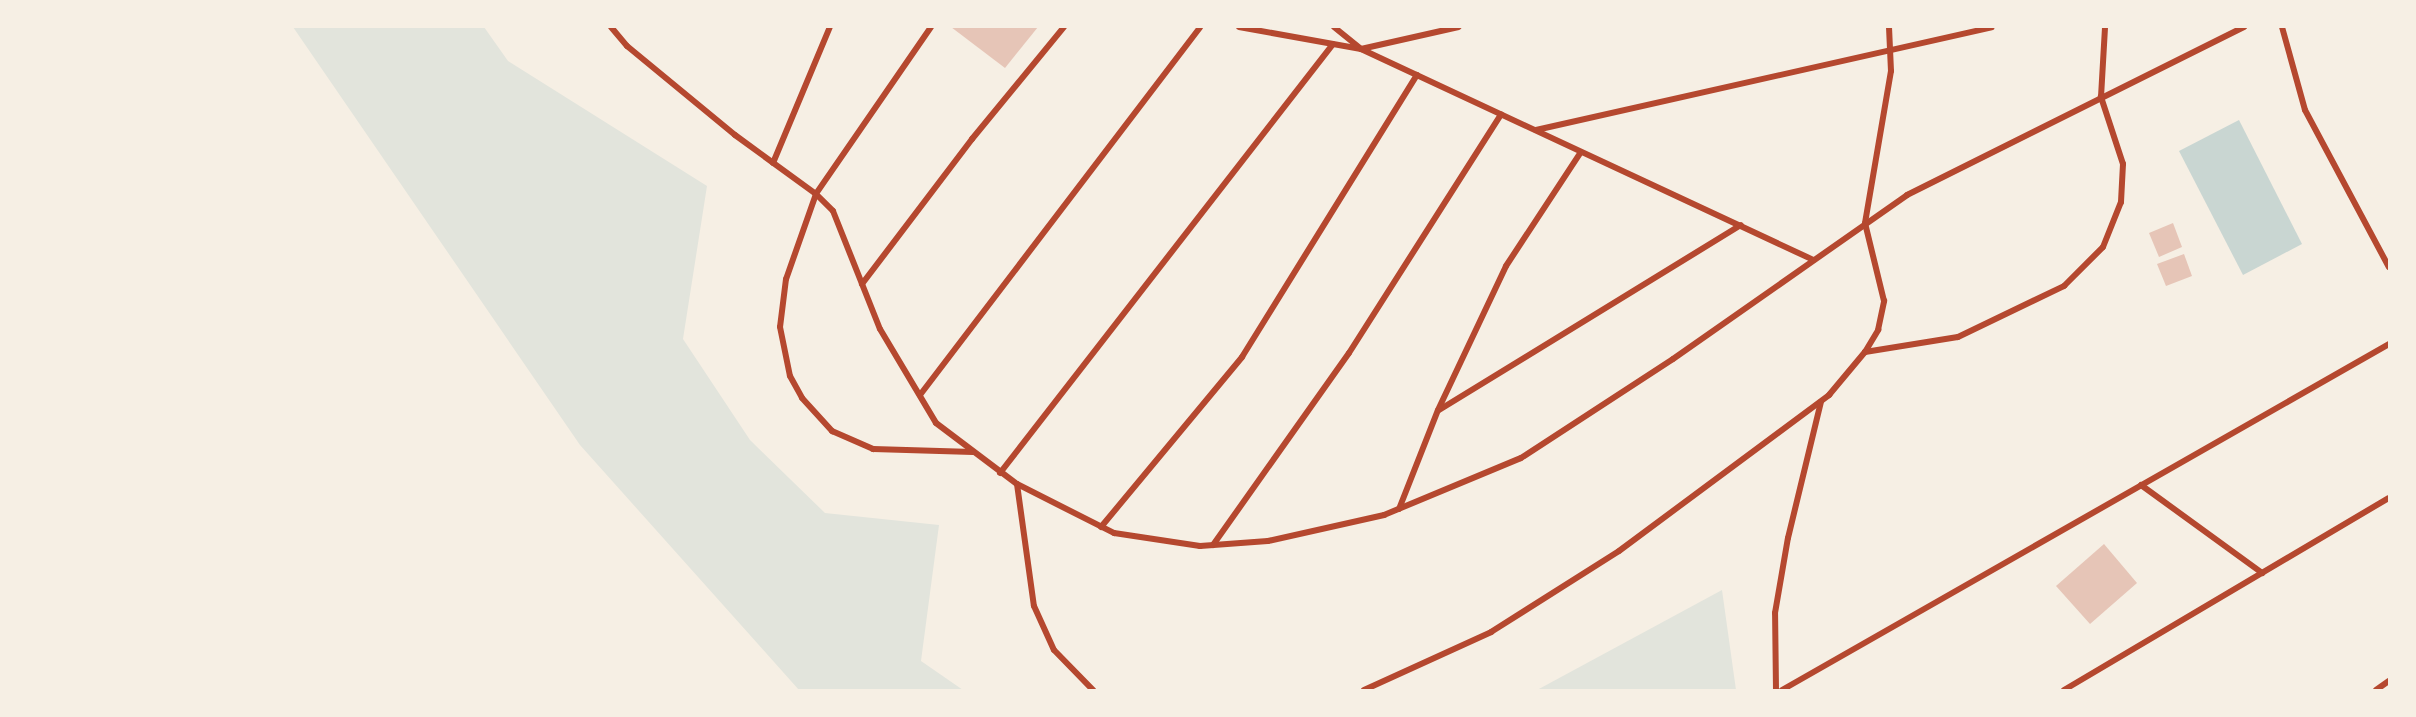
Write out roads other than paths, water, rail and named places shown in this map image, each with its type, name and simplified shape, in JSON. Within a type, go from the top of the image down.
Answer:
[{"type":"street","points":[[611,27],[627,46],[735,135],[816,194],[833,211],[879,329],[936,423],[1017,484],[1101,527],[1114,533],[1200,546],[1268,541],[1384,516],[1521,458],[1673,358],[1907,195],[2244,27]]},
{"type":"street","points":[[773,163],[830,27]]},
{"type":"street","points":[[931,27],[816,194],[786,279],[780,327],[790,376],[802,398],[832,430],[873,448],[974,452]]},
{"type":"street","points":[[862,284],[972,139],[1064,27]]},
{"type":"street","points":[[920,395],[1200,27]]},
{"type":"street","points":[[1239,27],[1360,49],[1813,260]]},
{"type":"street","points":[[1334,27],[1360,49]]},
{"type":"street","points":[[1360,49],[1459,27]]},
{"type":"street","points":[[1364,690],[1491,632],[1619,551],[1821,401],[1864,352],[1878,330],[1884,301],[1865,223],[1888,90],[1890,49],[1888,27]]},
{"type":"street","points":[[1535,130],[1992,27]]},
{"type":"street","points":[[1864,352],[1958,337],[2064,286],[2103,247],[2121,202],[2122,164],[2100,97],[2105,27]]},
{"type":"street","points":[[2282,27],[2305,111],[2389,267]]},
{"type":"street","points":[[1000,472],[1333,44]]},
{"type":"street","points":[[1101,527],[1242,357],[1417,75]]},
{"type":"street","points":[[1213,545],[1350,353],[1501,114]]},
{"type":"street","points":[[1399,509],[1438,410],[1506,266],[1581,152]]},
{"type":"street","points":[[1438,410],[1741,225]]},
{"type":"street","points":[[1782,690],[2389,344]]},
{"type":"street","points":[[1776,690],[1775,613],[1788,538],[1821,401]]},
{"type":"street","points":[[1017,484],[1034,606],[1054,650],[1093,690]]},
{"type":"street","points":[[2141,485],[2262,573]]},
{"type":"street","points":[[2064,690],[2389,498]]},
{"type":"street","points":[[2376,690],[2389,681]]}]
